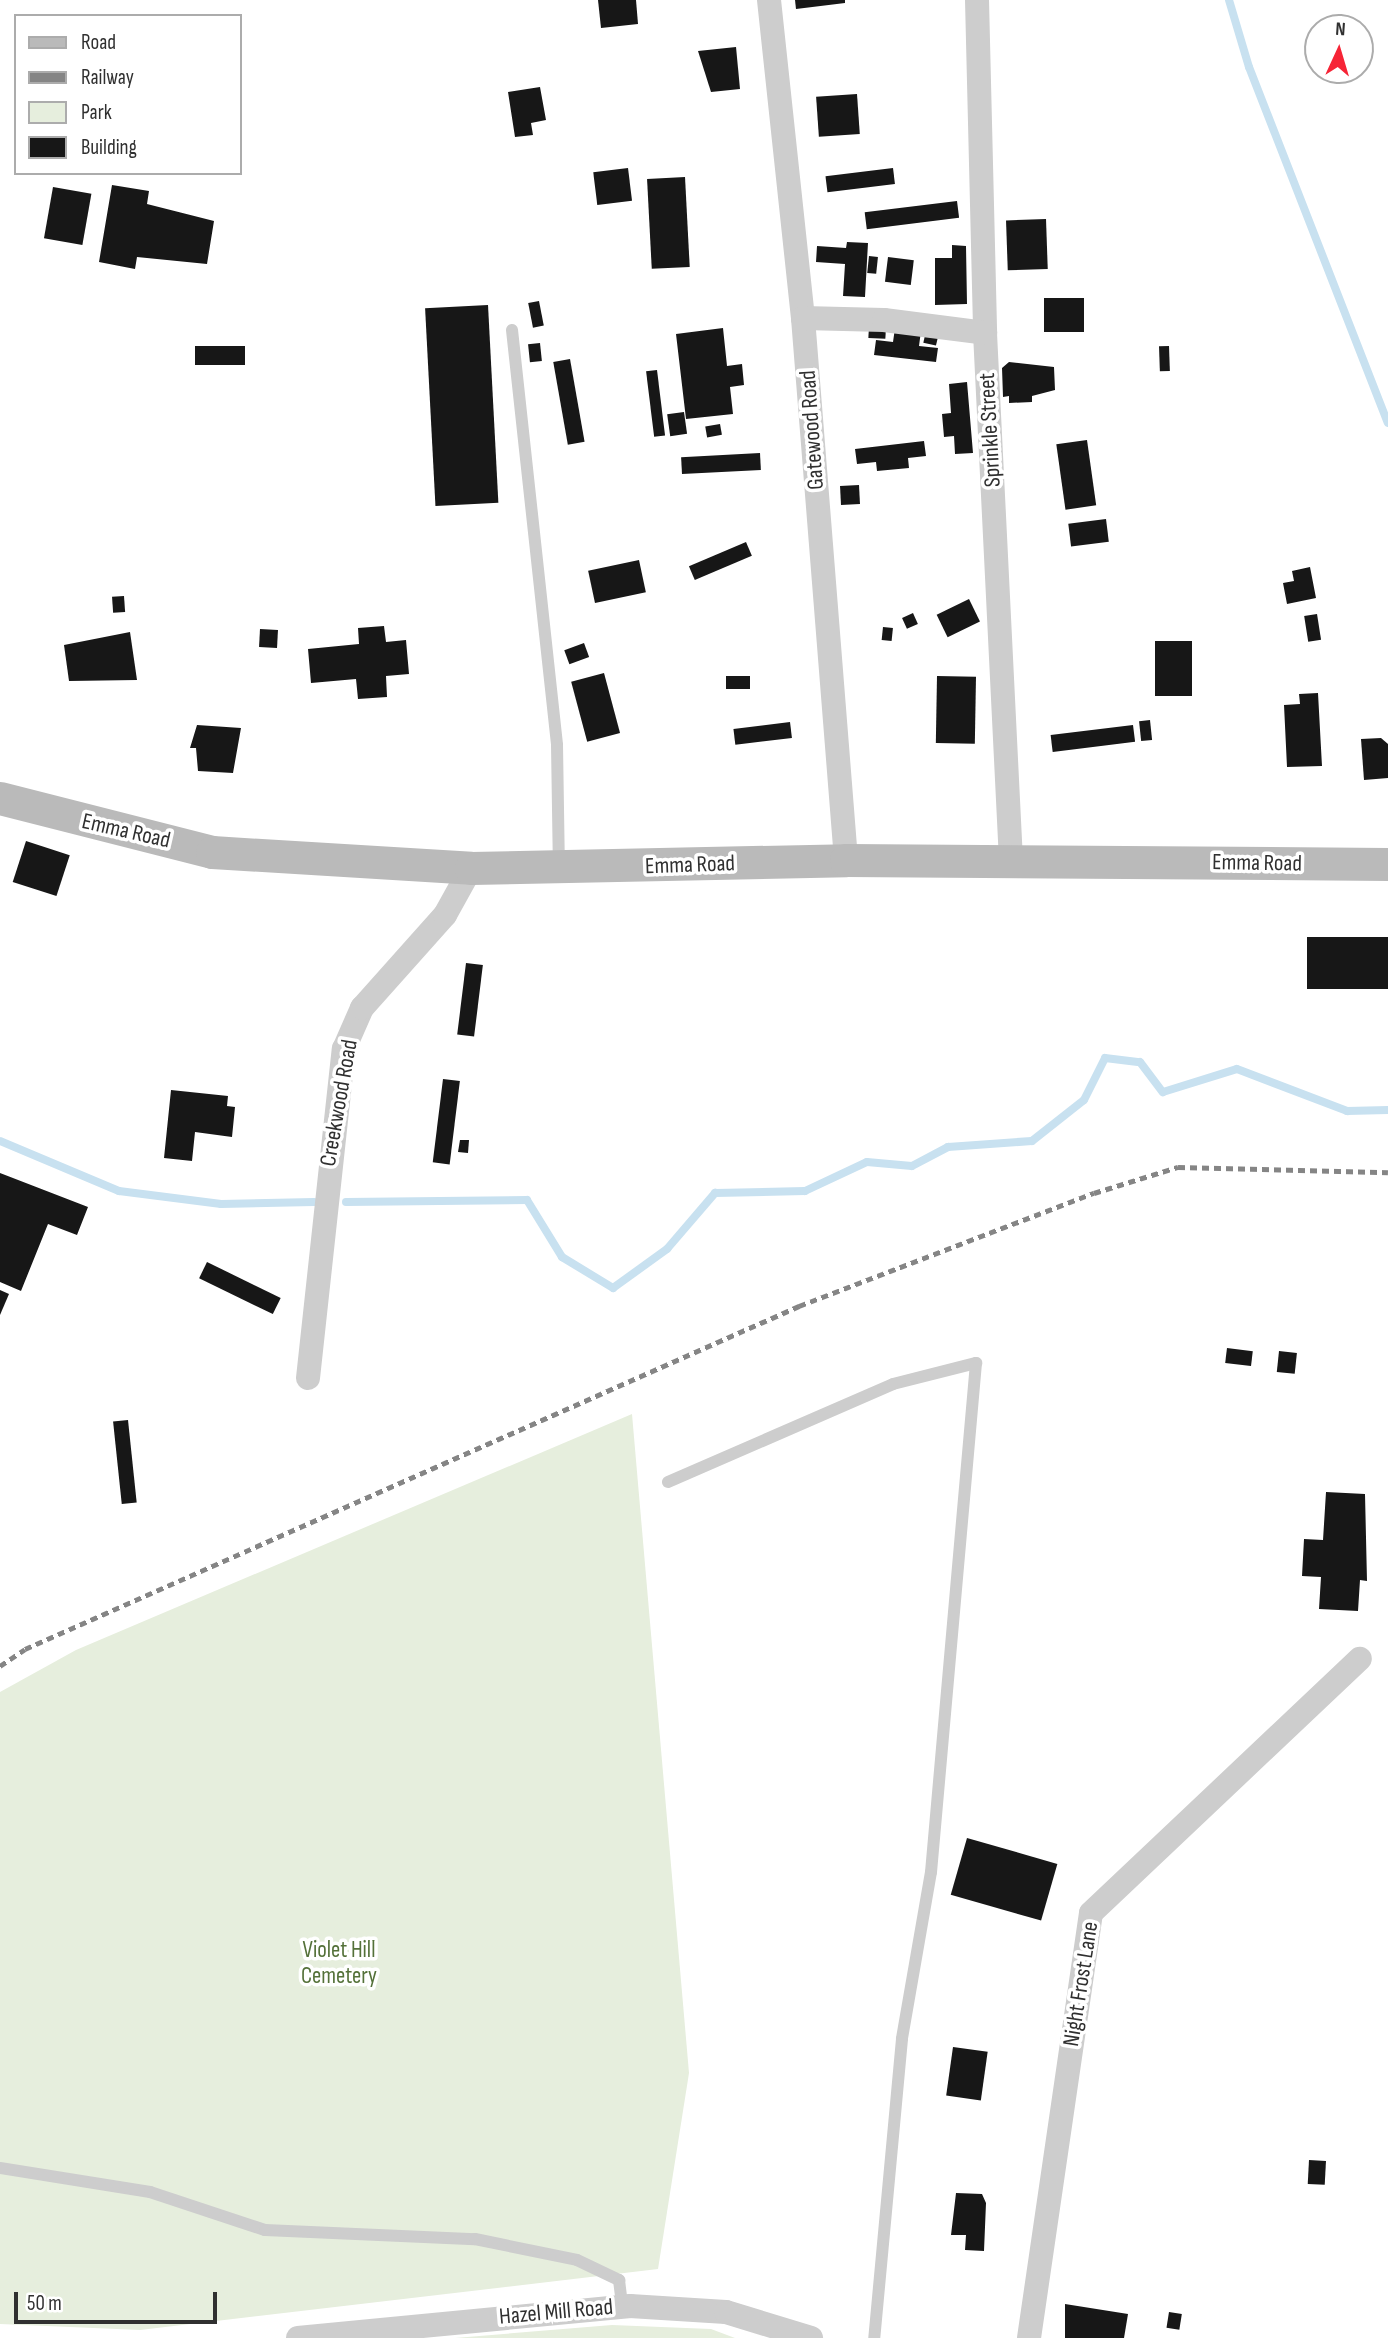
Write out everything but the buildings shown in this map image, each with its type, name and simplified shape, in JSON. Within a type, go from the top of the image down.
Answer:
[{"type":"street","name":"Gatewood Road","points":[[769,0],[803,318],[846,860]]},
{"type":"street","name":"Sprinkle Street","points":[[977,0],[985,333],[1010,860]]},
{"type":"street","points":[[803,318],[884,320],[985,333]]},
{"type":"street","name":"Emma Road","points":[[0,798],[212,852],[471,868],[559,869],[846,860],[1388,864]]},
{"type":"street","name":"Creekwood Road","points":[[308,1378],[344,1049],[362,1008],[445,915],[471,868]]},
{"type":"street","name":"Night Frost Lane","points":[[1029,2338],[1091,1913],[1360,1659]]},
{"type":"street","name":"Hazel Mill Road","points":[[298,2338],[622,2306],[726,2312],[811,2338]]},
{"type":"lane","points":[[512,330],[557,745],[559,869]]},
{"type":"lane","points":[[668,1482],[892,1384],[976,1363],[931,1871],[902,2039],[874,2338]]},
{"type":"lane","points":[[0,2168],[150,2192],[265,2230],[475,2239],[577,2260],[619,2280],[622,2306]]},
{"type":"green space","name":"Violet Hill Cemetery","points":[[632,1414],[689,2073],[658,2269],[140,2330],[0,2324],[0,1692],[76,1650]]},
{"type":"green space","points":[[612,2325],[711,2329],[735,2338],[455,2338]]},
{"type":"waterway","points":[[1229,0],[1249,67],[1388,423]]},
{"type":"waterway","points":[[346,1202],[527,1200],[562,1257],[613,1288],[667,1249],[715,1193],[805,1191],[867,1162],[912,1166],[948,1147],[1032,1141],[1084,1100],[1105,1058],[1140,1062],[1163,1092],[1237,1069],[1347,1111],[1388,1110]]},
{"type":"waterway","points":[[0,1141],[119,1191],[221,1204],[314,1202]]},
{"type":"railway","points":[[0,1666],[25,1649],[799,1306],[1094,1193],[1178,1167],[1388,1172]]}]
